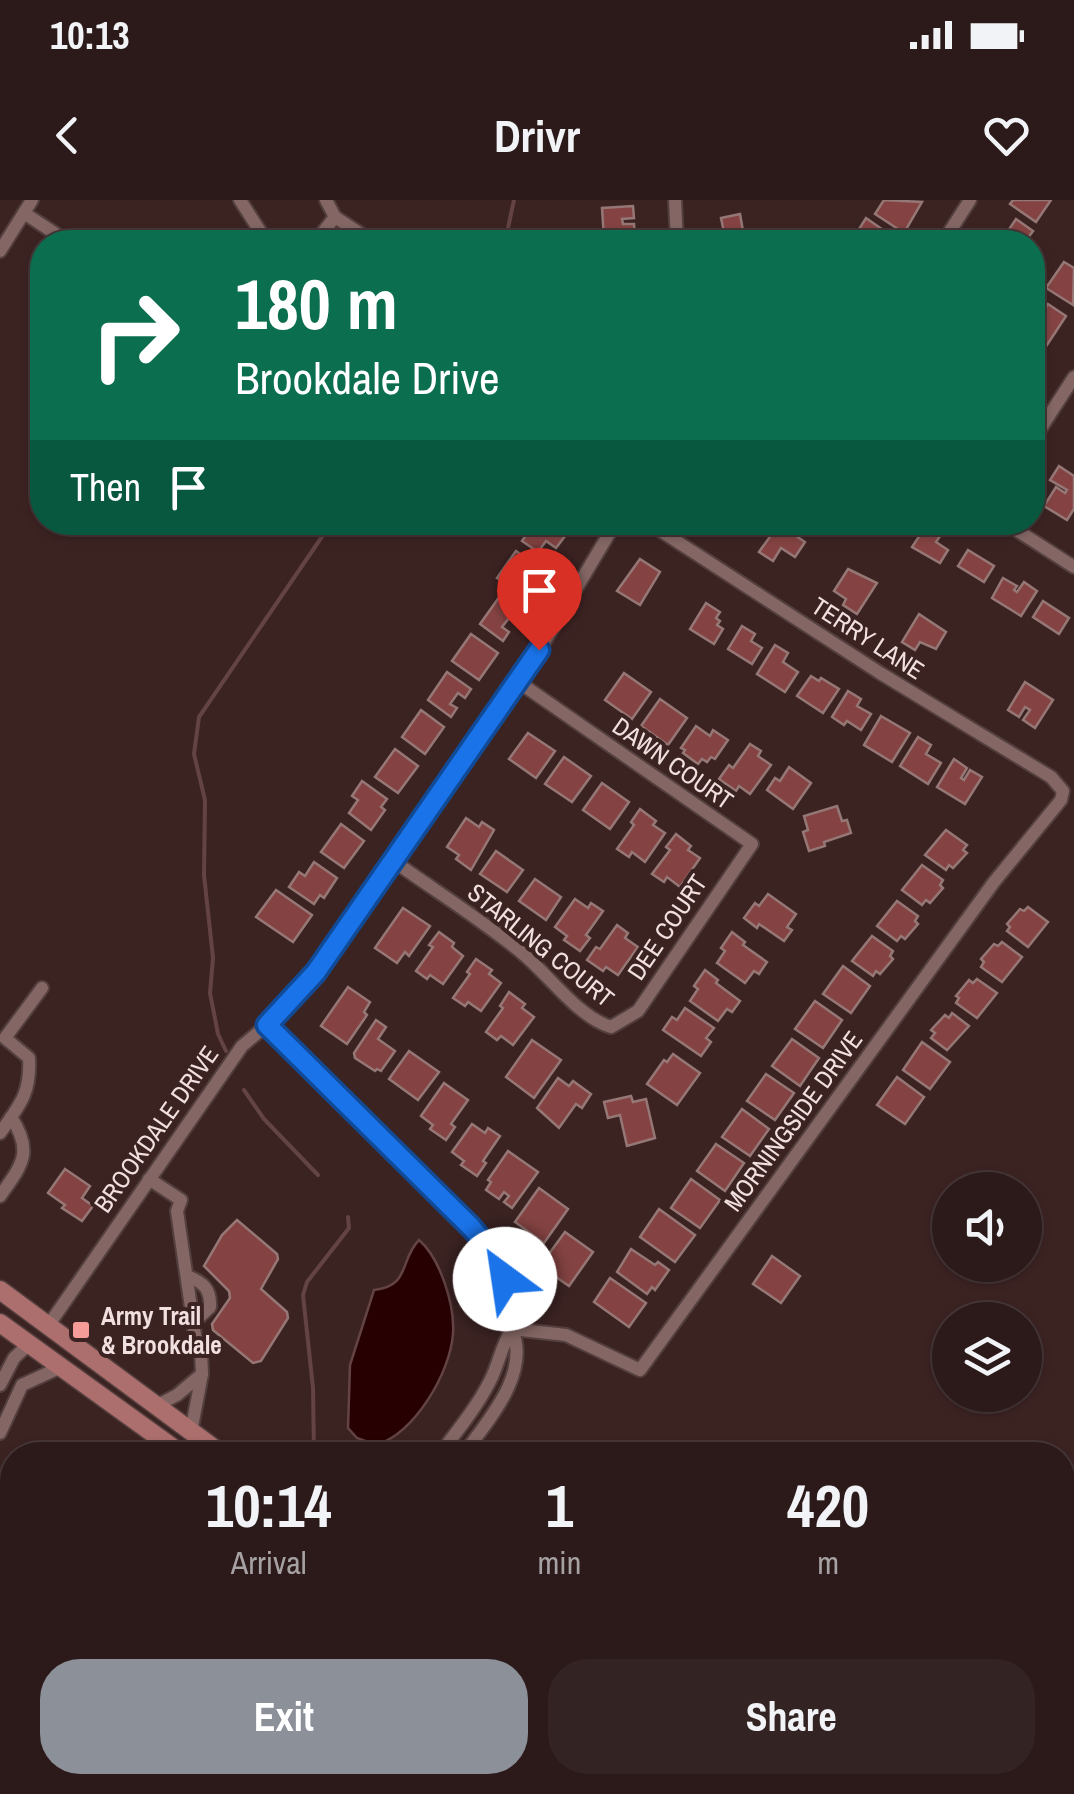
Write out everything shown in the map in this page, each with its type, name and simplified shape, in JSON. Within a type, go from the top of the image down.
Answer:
[{"type":"main road","points":[[0,1290],[205,1442]]},
{"type":"main road","points":[[0,1323],[164,1442]]},
{"type":"main road","points":[[29,1344],[56,1331]]},
{"type":"street","points":[[0,250],[32,200]]},
{"type":"street","points":[[240,200],[259,230]]},
{"type":"street","points":[[326,200],[336,217],[355,230]]},
{"type":"street","points":[[675,200],[676,230]]},
{"type":"street","points":[[951,230],[970,200]]},
{"type":"street","points":[[24,213],[50,230]]},
{"type":"street","points":[[325,230],[336,217]]},
{"type":"street","points":[[1045,422],[1074,377]]},
{"type":"street","name":"BROOKDALE DRIVE","points":[[56,1331],[149,1179],[242,1046],[316,972],[520,682],[608,535]]},
{"type":"street","name":"TERRY LANE","points":[[667,535],[880,674],[1051,777],[1063,790]]},
{"type":"street","points":[[1024,535],[1074,567]]},
{"type":"street","name":"DAWN COURT","points":[[520,682],[752,844]]},
{"type":"street","name":"MORNINGSIDE DRIVE","points":[[512,1329],[566,1334],[640,1370],[994,882],[1061,800],[1063,790]]},
{"type":"street","name":"DEE COURT","points":[[611,1027],[638,1010],[752,844]]},
{"type":"street","name":"STARLING COURT","points":[[395,862],[522,953],[592,1021],[611,1027]]},
{"type":"street","points":[[0,1132],[29,1089],[29,1058],[3,1036],[42,988]]},
{"type":"street","points":[[267,1025],[494,1254],[505,1279],[512,1329],[520,1346],[507,1388],[472,1442]]},
{"type":"street","points":[[0,1196],[24,1154],[24,1137],[11,1117]]},
{"type":"street","points":[[149,1179],[181,1200],[177,1211],[201,1351],[202,1374],[192,1432]]},
{"type":"street","points":[[187,1276],[198,1280],[210,1297],[210,1307],[194,1322]]},
{"type":"street","points":[[449,1442],[492,1378],[502,1345],[512,1329]]},
{"type":"street","points":[[0,1385],[14,1358],[29,1344]]},
{"type":"street","points":[[0,1433],[22,1386],[61,1367]]},
{"type":"street","points":[[156,1406],[202,1374]]},
{"type":"shaded area","points":[[419,1240],[440,1270],[453,1322],[450,1349],[438,1383],[417,1415],[390,1438],[368,1442],[348,1428],[350,1365],[374,1290],[386,1288],[399,1278]]},
{"type":"building","points":[[884,200],[922,202],[906,230],[875,214]]},
{"type":"building","points":[[1013,200],[1051,200],[1036,222],[1010,204]]},
{"type":"building","points":[[633,206],[634,218],[622,219],[623,224],[634,224],[634,230],[603,230],[602,208]]},
{"type":"building","points":[[740,214],[743,230],[724,230],[721,218]]},
{"type":"building","points":[[866,218],[883,230],[858,230]]},
{"type":"building","points":[[1016,219],[1032,230],[1009,230]]},
{"type":"building","points":[[1064,262],[1074,268],[1073,305],[1046,288]]},
{"type":"building","points":[[1048,304],[1066,316],[1047,345],[1045,344]]},
{"type":"building","points":[[1059,466],[1074,476],[1074,509],[1067,520],[1045,507],[1056,487],[1065,493],[1067,490],[1050,480]]},
{"type":"building","points":[[526,535],[565,536],[556,548],[546,541],[538,552],[522,541]]},
{"type":"building","points":[[771,535],[795,535],[805,542],[795,557],[781,548],[773,561],[759,552]]},
{"type":"building","points":[[920,535],[941,535],[936,542],[948,550],[940,563],[912,547]]},
{"type":"building","points":[[968,550],[994,566],[984,582],[958,566]]},
{"type":"building","points":[[516,551],[543,570],[524,597],[497,578]]},
{"type":"building","points":[[640,559],[660,572],[640,605],[617,591]]},
{"type":"building","points":[[848,569],[877,583],[857,614],[843,605],[846,599],[834,591]]},
{"type":"building","points":[[1003,578],[1017,586],[1017,592],[1024,582],[1037,591],[1021,616],[992,598]]},
{"type":"building","points":[[500,596],[523,613],[517,622],[510,617],[502,627],[509,632],[503,641],[480,624]]},
{"type":"building","points":[[1043,601],[1069,618],[1059,634],[1033,617]]},
{"type":"building","points":[[706,603],[720,612],[717,625],[723,629],[714,644],[690,629]]},
{"type":"building","points":[[919,614],[946,632],[936,649],[920,642],[915,650],[902,642]]},
{"type":"building","points":[[742,626],[755,634],[751,641],[762,648],[752,664],[728,649]]},
{"type":"building","points":[[471,634],[498,653],[479,680],[452,661]]},
{"type":"building","points":[[775,645],[788,653],[783,662],[798,672],[785,692],[757,674]]},
{"type":"building","points":[[447,672],[471,689],[465,698],[458,693],[450,704],[457,708],[451,717],[428,700]]},
{"type":"building","points":[[624,673],[651,692],[632,719],[605,700]]},
{"type":"building","points":[[811,676],[839,689],[823,713],[797,696]]},
{"type":"building","points":[[1025,682],[1053,700],[1035,728],[1023,720],[1030,710],[1025,707],[1019,717],[1008,710]]},
{"type":"building","points":[[848,691],[861,699],[857,706],[871,714],[861,730],[832,717]]},
{"type":"building","points":[[660,699],[687,718],[668,745],[641,726]]},
{"type":"building","points":[[421,710],[444,727],[425,754],[402,737]]},
{"type":"building","points":[[881,716],[910,733],[892,762],[864,745]]},
{"type":"building","points":[[696,726],[710,736],[713,730],[728,740],[715,759],[702,759],[698,764],[683,753],[681,748]]},
{"type":"building","points":[[528,733],[555,751],[536,778],[509,759]]},
{"type":"building","points":[[918,737],[931,745],[926,754],[941,763],[928,784],[900,766]]},
{"type":"building","points":[[750,744],[771,765],[750,794],[739,786],[736,791],[719,779],[729,765],[733,768]]},
{"type":"building","points":[[395,749],[418,766],[398,793],[375,777]]},
{"type":"building","points":[[564,757],[591,776],[572,802],[545,784]]},
{"type":"building","points":[[954,759],[967,768],[961,778],[964,780],[970,770],[982,777],[965,804],[937,787]]},
{"type":"building","points":[[789,767],[811,783],[793,809],[767,790],[775,778],[780,781]]},
{"type":"building","points":[[362,781],[387,799],[381,807],[385,810],[371,830],[349,813],[358,800],[352,796]]},
{"type":"building","points":[[602,783],[629,802],[610,829],[583,810]]},
{"type":"building","points":[[837,806],[851,833],[809,851],[803,832],[808,830],[804,816]]},
{"type":"building","points":[[640,809],[665,833],[645,862],[632,852],[629,857],[617,849]]},
{"type":"building","points":[[466,818],[479,827],[482,822],[494,830],[471,870],[447,847]]},
{"type":"building","points":[[341,824],[364,841],[344,868],[321,852]]},
{"type":"building","points":[[946,830],[967,845],[963,850],[967,853],[946,870],[925,855]]},
{"type":"building","points":[[676,834],[700,858],[680,887],[667,877],[664,882],[652,874],[670,850],[666,847]]},
{"type":"building","points":[[496,851],[523,870],[507,892],[480,874]]},
{"type":"building","points":[[314,862],[337,878],[324,898],[320,895],[314,904],[289,887],[299,872],[305,876]]},
{"type":"building","points":[[922,865],[943,880],[943,888],[930,903],[926,900],[922,905],[902,890]]},
{"type":"building","points":[[535,879],[561,897],[546,920],[519,901]]},
{"type":"building","points":[[276,890],[312,915],[293,942],[256,917]]},
{"type":"building","points":[[768,894],[796,914],[784,941],[744,918]]},
{"type":"building","points":[[575,899],[588,908],[591,903],[603,911],[580,951],[564,940],[567,936],[555,927]]},
{"type":"building","points":[[897,901],[918,916],[918,924],[905,939],[901,936],[897,941],[877,926]]},
{"type":"building","points":[[1028,907],[1048,922],[1028,947],[1007,931],[1007,924],[1020,909]]},
{"type":"building","points":[[403,908],[430,926],[409,956],[405,952],[397,963],[375,948]]},
{"type":"building","points":[[617,925],[628,933],[625,938],[638,947],[618,975],[587,960]]},
{"type":"building","points":[[439,932],[463,956],[443,984],[416,971]]},
{"type":"building","points":[[732,932],[767,962],[759,974],[754,971],[745,983],[717,963]]},
{"type":"building","points":[[872,936],[893,951],[893,959],[880,974],[876,971],[873,976],[852,961]]},
{"type":"building","points":[[1002,942],[1022,957],[1002,982],[981,967],[981,959],[994,944]]},
{"type":"building","points":[[476,959],[492,970],[489,974],[501,983],[481,1011],[453,998]]},
{"type":"building","points":[[843,966],[870,986],[851,1013],[823,994]]},
{"type":"building","points":[[705,970],[740,1001],[718,1021],[690,1001]]},
{"type":"building","points":[[977,979],[997,993],[977,1018],[956,1003],[956,996],[969,980],[973,983]]},
{"type":"building","points":[[348,987],[370,1002],[364,1012],[367,1015],[347,1044],[321,1026]]},
{"type":"building","points":[[509,992],[534,1017],[513,1045],[486,1032]]},
{"type":"building","points":[[815,1001],[842,1020],[823,1048],[795,1029]]},
{"type":"building","points":[[685,1008],[714,1028],[706,1038],[711,1042],[701,1056],[663,1030]]},
{"type":"building","points":[[952,1013],[969,1026],[947,1050],[931,1038],[935,1033],[931,1030]]},
{"type":"building","points":[[376,1020],[386,1027],[378,1039],[395,1051],[381,1071],[355,1058],[354,1053]]},
{"type":"building","points":[[792,1039],[819,1058],[800,1086],[772,1066]]},
{"type":"building","points":[[532,1040],[561,1060],[534,1098],[506,1077]]},
{"type":"building","points":[[922,1042],[950,1062],[930,1089],[903,1070]]},
{"type":"building","points":[[409,1051],[439,1072],[418,1100],[389,1079]]},
{"type":"building","points":[[673,1054],[700,1073],[677,1105],[647,1084]]},
{"type":"building","points":[[766,1074],[794,1093],[775,1120],[747,1101]]},
{"type":"building","points":[[897,1077],[924,1097],[905,1124],[877,1105]]},
{"type":"building","points":[[558,1078],[569,1086],[573,1081],[591,1094],[582,1108],[576,1104],[559,1128],[537,1108]]},
{"type":"building","points":[[444,1083],[468,1100],[451,1124],[455,1127],[446,1140],[430,1129],[433,1125],[421,1116]]},
{"type":"building","points":[[631,1096],[633,1102],[646,1099],[655,1138],[627,1146],[620,1115],[608,1118],[604,1102]]},
{"type":"building","points":[[742,1109],[769,1129],[750,1156],[722,1137]]},
{"type":"building","points":[[472,1124],[485,1133],[488,1128],[500,1136],[477,1176],[461,1165],[464,1161],[452,1152]]},
{"type":"building","points":[[716,1144],[744,1163],[725,1191],[697,1171]]},
{"type":"building","points":[[508,1151],[538,1172],[512,1208],[504,1202],[509,1196],[504,1192],[499,1199],[486,1190],[491,1182],[488,1180]]},
{"type":"building","points":[[65,1169],[90,1186],[82,1198],[93,1206],[82,1221],[48,1193]]},
{"type":"building","points":[[691,1179],[720,1200],[700,1228],[671,1208]]},
{"type":"building","points":[[539,1188],[568,1209],[544,1243],[515,1222]]},
{"type":"building","points":[[659,1209],[695,1235],[675,1262],[640,1237]]},
{"type":"building","points":[[237,1220],[277,1254],[261,1289],[287,1312],[288,1318],[261,1361],[253,1363],[213,1330],[212,1324],[230,1298],[229,1291],[204,1266],[222,1235]]},
{"type":"building","points":[[565,1232],[593,1252],[569,1286],[540,1266]]},
{"type":"building","points":[[631,1249],[669,1270],[655,1290],[652,1287],[647,1294],[617,1272]]},
{"type":"building","points":[[772,1256],[800,1276],[781,1303],[753,1284]]},
{"type":"building","points":[[610,1278],[646,1303],[629,1327],[594,1302]]},
{"type":"waterway","points":[[508,230],[514,200]]},
{"type":"waterway","points":[[226,1051],[218,1034],[210,993],[213,958],[204,875],[205,800],[194,754],[199,717],[323,535]]},
{"type":"waterway","points":[[244,1090],[264,1119],[318,1175]]},
{"type":"waterway","points":[[314,1442],[313,1388],[303,1295],[307,1282],[349,1228],[348,1217]]},
{"type":"place","name":"Army Trail & Brookdale","points":[[81,1330]]},
{"type":"route","points":[[505,1279],[494,1254],[471,1227],[267,1025],[316,972],[539,650]]}]
